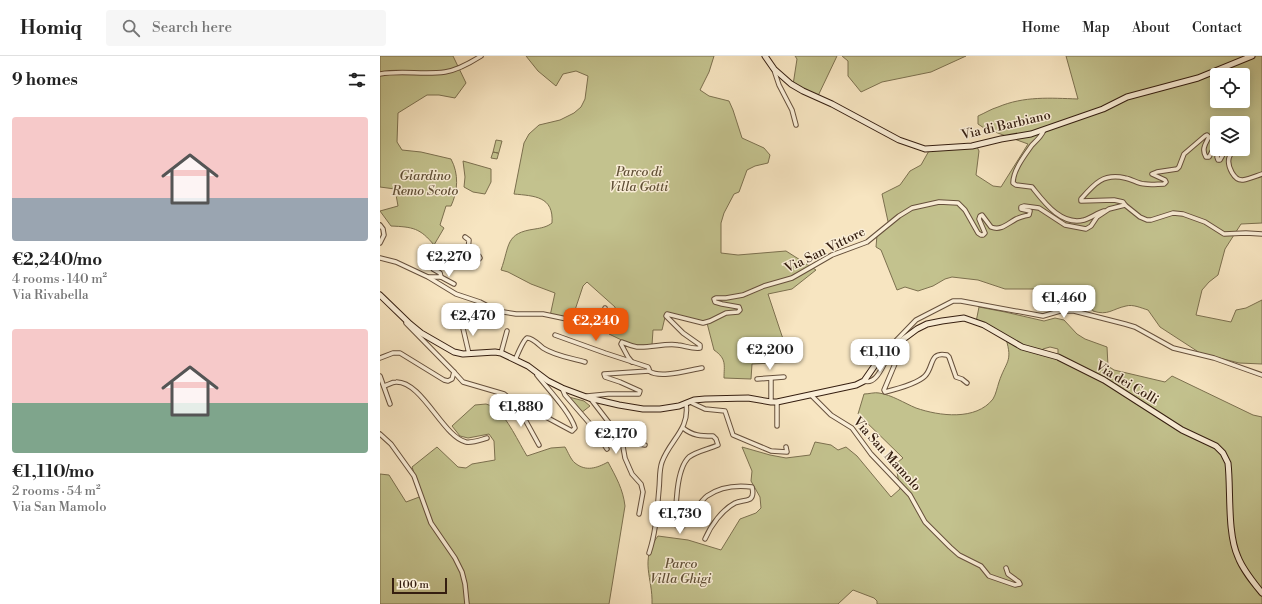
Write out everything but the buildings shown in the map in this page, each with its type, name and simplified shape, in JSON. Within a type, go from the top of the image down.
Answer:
[{"type":"main road","name":"Via di Barbiano","points":[[765,56],[774,69],[791,84],[810,95],[832,104],[899,140],[920,148],[931,149],[972,146],[1044,130],[1103,109],[1127,97],[1198,78],[1252,56]]},
{"type":"main road","points":[[380,294],[421,333],[454,352],[459,354],[501,353],[528,366],[536,374],[562,388],[587,397],[618,405],[643,409],[660,409],[679,406],[705,399],[748,398],[774,402],[851,386],[864,381],[882,355]]},
{"type":"main road","name":"Via dei Colli","points":[[882,355],[913,332],[927,324],[952,319],[969,319],[984,325],[1022,347],[1058,357],[1091,373],[1188,433],[1216,446],[1223,453],[1228,463],[1232,528],[1236,553],[1242,565],[1262,593]]},
{"type":"street","points":[[380,74],[391,72],[445,72],[459,68],[481,56]]},
{"type":"street","name":"Via di Barbiano","points":[[774,69],[779,85],[792,110],[796,125]]},
{"type":"street","name":"Via San Vittore","points":[[1044,130],[1042,136],[1033,144],[1022,160],[1013,178],[1013,183],[1016,185],[1032,187],[1053,211],[1062,218],[1072,220],[1082,221],[1098,213],[1125,205]]},
{"type":"street","points":[[1210,155],[1209,157],[1206,157],[1204,153],[1205,144],[1210,137],[1207,135],[1184,154],[1177,169],[1152,174],[1165,180],[1166,182],[1164,184],[1144,184],[1115,176],[1104,178],[1093,184],[1080,200],[1082,202],[1114,200],[1123,202],[1140,217],[1146,220],[1173,213],[1183,214],[1205,222],[1224,234],[1262,234]]},
{"type":"street","points":[[1217,156],[1218,160],[1220,160],[1222,156]]},
{"type":"street","points":[[1230,156],[1228,163],[1233,174],[1238,178],[1244,180],[1262,174]]},
{"type":"street","name":"Via San Vittore","points":[[632,362],[623,349],[621,344],[622,342],[630,346],[638,347],[679,345],[696,349],[700,348],[700,345],[683,333],[666,316],[667,314],[703,322],[710,321],[726,313],[738,312],[740,310],[739,307],[715,302],[714,299],[743,295],[764,286],[792,278],[832,255],[867,242],[899,216],[912,208],[939,202],[958,203],[965,210],[981,235],[984,233],[980,216],[984,216],[991,227],[997,229],[1002,228],[1017,219],[1029,215],[1030,211],[1021,209],[1021,207],[1024,206],[1039,208],[1065,225],[1086,229],[1091,226],[1097,217],[1109,209]]},
{"type":"street","points":[[380,225],[383,229],[384,235],[380,243]]},
{"type":"street","points":[[441,277],[440,273],[433,269],[431,264],[434,256],[438,252],[478,260],[480,258],[479,256],[470,255],[468,250],[469,240],[465,237]]},
{"type":"street","points":[[380,258],[396,262],[428,277],[456,294],[480,302],[497,311],[516,314],[543,314],[600,326],[603,322],[605,308]]},
{"type":"street","points":[[428,277],[441,277],[454,284]]},
{"type":"street","points":[[882,355],[916,320],[953,301],[961,301],[1043,316],[1060,311],[1074,311],[1135,327],[1173,348],[1214,358],[1262,375]]},
{"type":"street","points":[[401,314],[407,324],[463,382],[504,394],[517,404],[546,417],[572,432],[575,428],[574,425],[536,374]]},
{"type":"street","points":[[462,324],[469,354]]},
{"type":"street","points":[[501,353],[507,331]]},
{"type":"street","points":[[555,335],[605,354],[648,367],[649,371]]},
{"type":"street","points":[[515,360],[524,341],[527,338],[531,338],[553,353],[585,362]]},
{"type":"street","points":[[380,358],[393,353],[400,353],[448,381],[452,379],[454,372]]},
{"type":"street","points":[[864,381],[868,382],[874,380],[887,359],[890,356],[895,356],[897,359],[884,390],[885,392],[909,384],[920,380],[927,374],[934,358],[938,355],[944,354],[949,357],[956,377],[967,383]]},
{"type":"street","points":[[587,397],[608,394],[639,394],[640,391],[605,377],[604,374],[649,371],[651,373],[666,375],[702,368]]},
{"type":"street","points":[[380,376],[390,404]]},
{"type":"street","points":[[757,379],[784,377]]},
{"type":"street","points":[[771,379],[778,426]]},
{"type":"street","points":[[384,386],[396,382],[410,386],[429,405],[454,436],[460,440],[475,442],[487,438]]},
{"type":"street","points":[[562,388],[565,395],[591,425],[607,449]]},
{"type":"street","name":"Via San Mamolo","points":[[811,395],[831,415],[852,428],[871,454],[910,495],[925,522],[959,555],[981,566],[989,576],[1015,585],[1020,584],[1008,574],[1006,568]]},
{"type":"street","points":[[587,397],[622,441],[625,458],[632,474],[641,484],[643,492],[639,514]]},
{"type":"street","points":[[649,553],[656,524],[662,462],[683,428],[688,403],[705,409],[726,411],[733,435],[771,451],[787,452],[786,447]]},
{"type":"street","points":[[517,404],[539,445]]},
{"type":"street","points":[[683,428],[695,435],[713,436],[718,445],[690,457],[682,467],[679,475],[676,514],[677,526],[682,527],[706,496],[716,491],[733,486],[752,487],[753,491],[751,498],[735,504],[716,520],[705,538]]},
{"type":"street","points":[[380,434],[391,444],[414,476],[431,523],[455,558],[462,572],[467,604]]},
{"type":"street","points":[[622,441],[645,445]]},
{"type":"green space","name":"Giardino Remo Scoto","points":[[380,56],[453,56],[466,83],[455,98],[439,95],[427,95],[398,113],[397,142],[402,150],[421,152],[451,159],[454,165],[457,182],[455,194],[451,206],[446,206],[440,225],[444,228],[434,245],[429,239],[416,230],[405,227],[391,226],[380,211],[398,206],[395,189],[380,187]]},
{"type":"green space","name":"Parco di Villa Gotti","points":[[526,56],[714,56],[709,72],[700,90],[709,96],[729,101],[742,138],[764,148],[770,155],[768,163],[755,166],[747,170],[739,192],[734,194],[724,213],[721,223],[721,253],[738,255],[786,251],[816,270],[792,289],[768,294],[782,336],[795,362],[752,364],[751,379],[724,378],[724,362],[721,356],[714,350],[707,323],[666,313],[662,330],[653,330],[652,345],[632,345],[609,334],[616,315],[615,307],[587,282],[583,286],[571,322],[550,316],[555,293],[501,270],[508,247],[513,237],[525,231],[544,227],[552,223],[550,207],[546,202],[535,197],[514,194],[524,143],[529,134],[539,125],[560,120],[574,113],[581,107],[585,99],[588,76],[576,71],[563,74],[556,86],[538,71]]},
{"type":"green space","points":[[795,56],[837,56],[817,98],[793,85],[797,59]]},
{"type":"green space","points":[[842,56],[966,56],[931,72],[882,82],[861,92],[848,76],[848,61]]},
{"type":"green space","points":[[1066,56],[1262,56],[1262,223],[1241,224],[1225,249],[1218,275],[1202,290],[1196,315],[1231,322],[1236,310],[1246,308],[1262,300],[1262,364],[1239,363],[1200,353],[1160,327],[1148,310],[1140,307],[1121,307],[1103,313],[1093,311],[1084,294],[1072,289],[1056,294],[1034,289],[1005,289],[978,280],[952,277],[918,291],[905,287],[897,290],[881,250],[876,247],[877,235],[889,226],[882,194],[900,185],[910,171],[921,165],[930,149],[976,145],[979,151],[976,175],[993,186],[1001,187],[1028,144],[984,128],[978,124],[978,116],[1008,103],[1027,99],[1078,99]]},
{"type":"green space","points":[[496,140],[502,141],[497,159],[491,158]]},
{"type":"green space","points":[[463,161],[491,169],[491,182],[485,194],[473,192],[464,187],[465,177]]},
{"type":"green space","name":"Parco Villa Ghigi","points":[[979,307],[1044,321],[1055,318],[1064,320],[1077,334],[1085,339],[1107,347],[1108,366],[1114,370],[1165,382],[1172,376],[1253,415],[1262,417],[1262,604],[877,604],[877,601],[874,598],[853,590],[838,604],[652,604],[648,561],[652,545],[658,536],[688,540],[721,550],[740,519],[756,513],[761,508],[760,497],[751,481],[752,471],[742,447],[786,458],[810,455],[815,442],[831,445],[838,450],[846,447],[857,456],[891,497],[900,489],[897,472],[898,462],[903,458],[858,414],[864,394],[884,394],[916,408],[935,413],[957,415],[967,414],[986,406],[995,395],[1008,361],[1009,352],[1006,339],[976,322]],"holes":[[[1050,347],[1058,349],[1058,356],[1043,351],[1043,349]]]},
{"type":"green space","points":[[569,397],[584,401],[590,406],[581,413],[567,398]]},
{"type":"green space","points":[[486,404],[495,408],[504,417],[527,456],[551,448],[565,447],[571,458],[579,466],[592,468],[608,462],[621,489],[625,506],[609,604],[380,604],[380,474],[389,475],[406,502],[422,496],[412,467],[437,447],[458,467],[466,468],[472,464],[495,460],[494,441],[489,434],[468,438],[460,436],[452,426],[475,405]]}]
